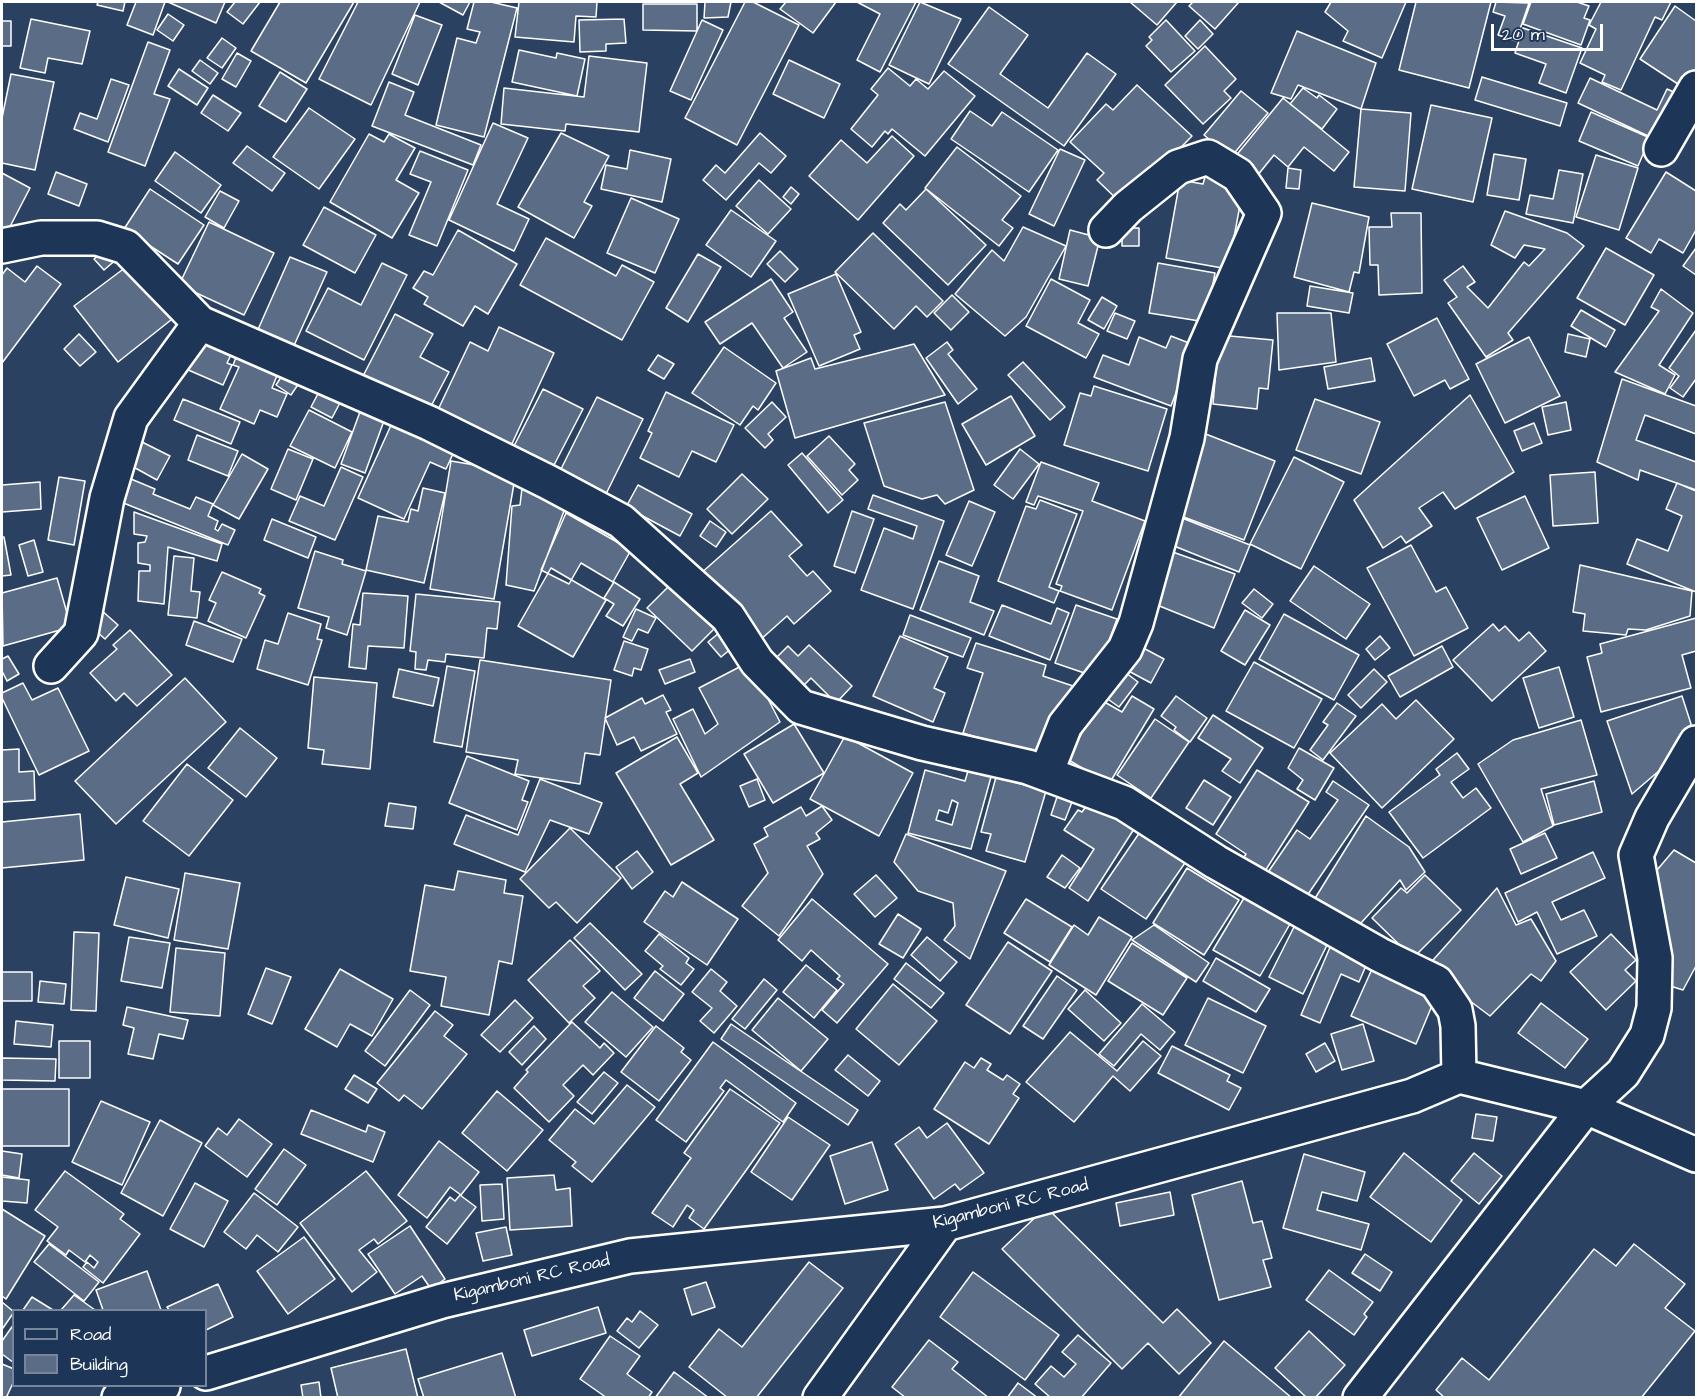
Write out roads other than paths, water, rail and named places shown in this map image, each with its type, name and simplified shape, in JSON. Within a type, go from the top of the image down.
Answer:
[{"type":"street","points":[[1661,149],[1696,88]]},
{"type":"street","points":[[1046,773],[1065,726],[1125,649],[1136,623],[1187,438],[1200,359],[1264,213],[1238,175],[1208,157],[1178,167],[1128,207],[1106,230]]},
{"type":"street","points":[[2,246],[41,238],[97,238],[126,247],[201,323],[429,423],[621,521],[728,617],[757,662],[801,707],[922,743],[1046,773],[1124,803],[1216,862],[1380,955],[1436,982],[1447,995],[1455,1010],[1458,1026],[1459,1076],[1586,1107],[1696,1155]]},
{"type":"street","points":[[51,666],[81,633],[107,498],[131,418],[201,323]]},
{"type":"street","points":[[1360,1398],[1586,1107],[1623,1073],[1647,1035],[1654,1008],[1655,958],[1636,855],[1652,818],[1696,742]]},
{"type":"street","name":"Kigamboni RC Road","points":[[207,1373],[442,1300],[630,1256],[945,1224],[1413,1096],[1459,1076]]},
{"type":"street","points":[[820,1398],[945,1224]]},
{"type":"street","points":[[119,1398],[159,1387]]}]
